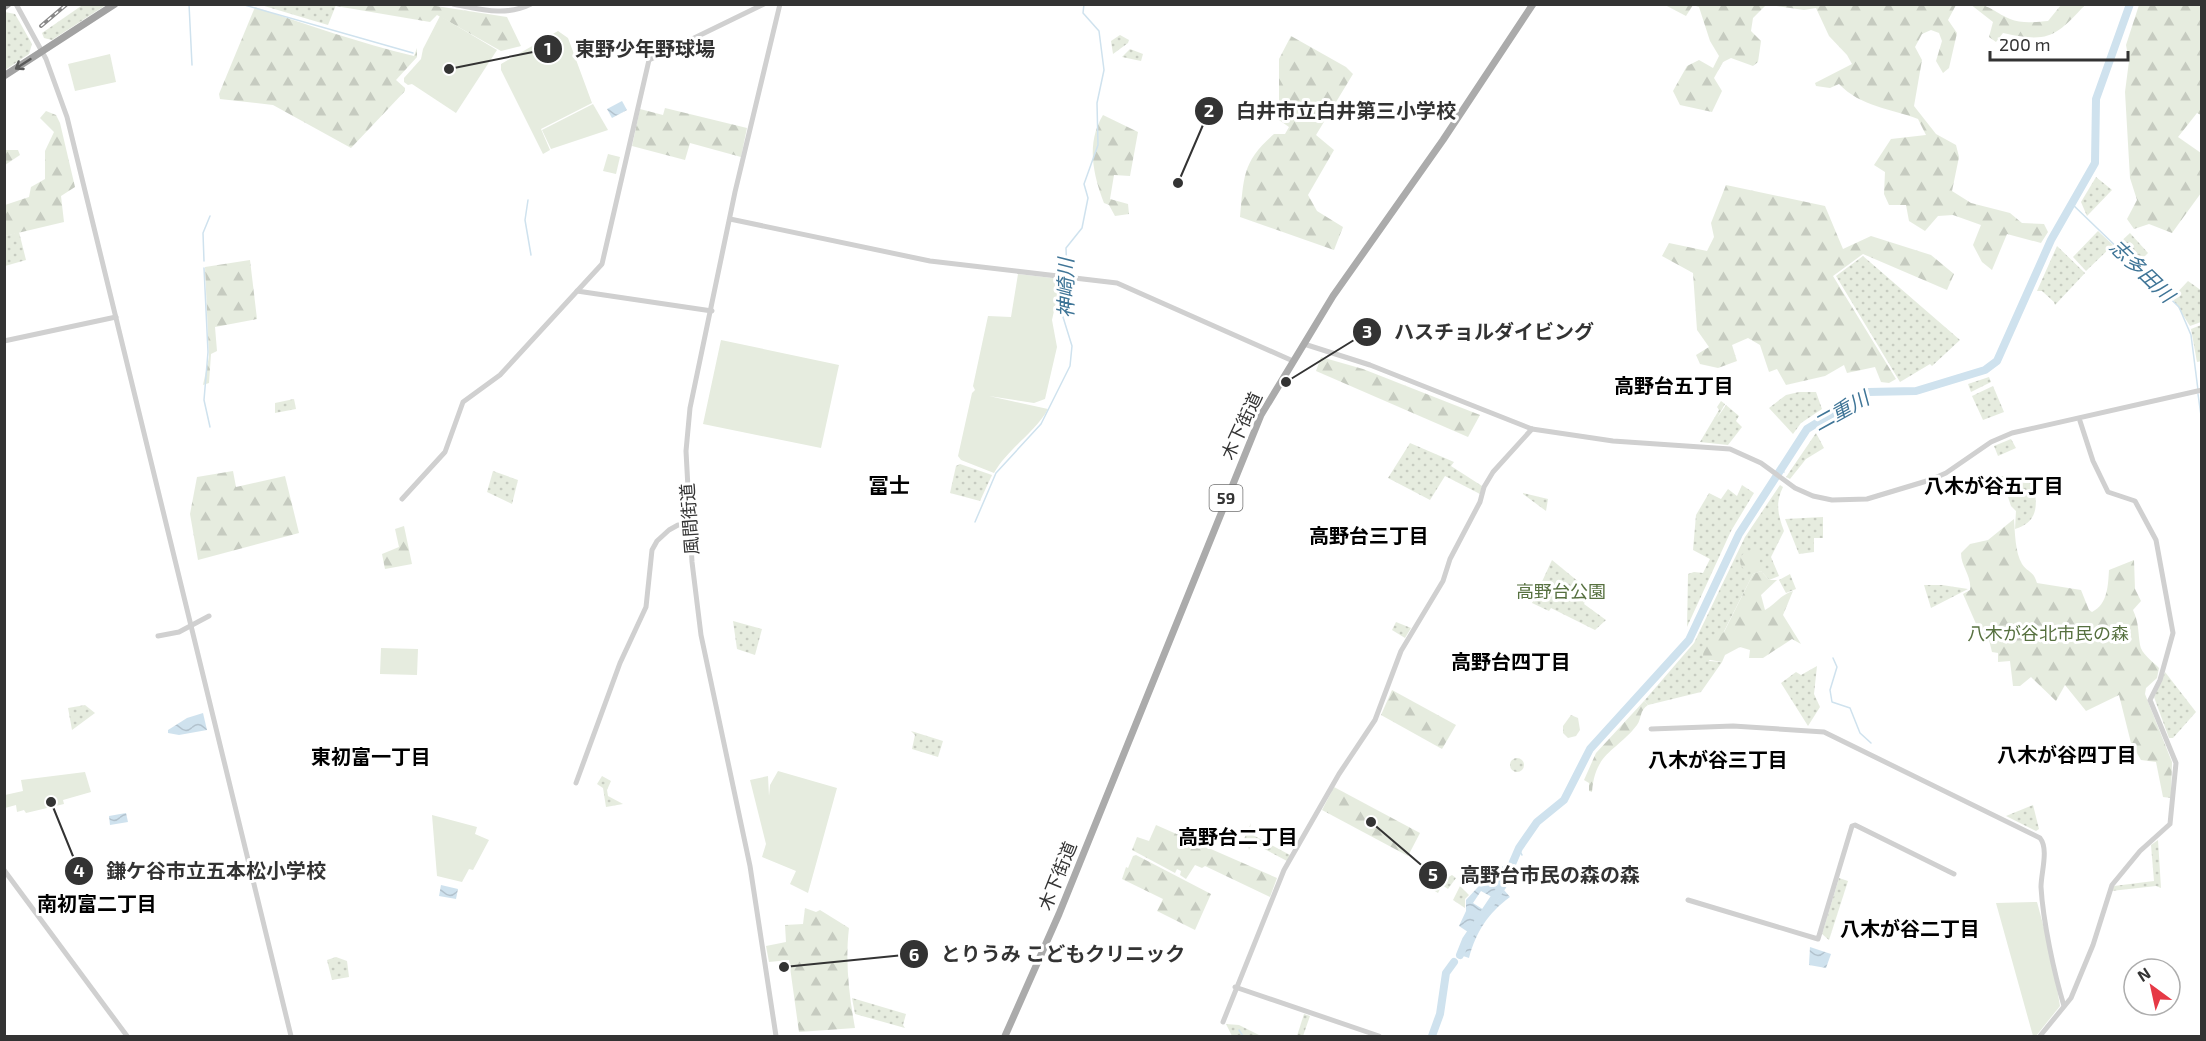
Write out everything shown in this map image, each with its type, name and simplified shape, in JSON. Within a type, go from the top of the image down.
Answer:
[{"type":"highway","points":[[4,7],[9,4]]},
{"type":"highway","points":[[4,76],[115,4]]},
{"type":"main road","name":"木下街道","points":[[1005,1036],[1059,914],[1261,415],[1304,344],[1533,4]]},
{"type":"street","points":[[16,4],[42,51],[67,117],[189,628],[291,1036]]},
{"type":"street","points":[[453,4],[496,12],[516,11],[531,4]]},
{"type":"street","points":[[402,499],[445,452],[463,402],[500,375],[602,264],[606,255],[649,60],[764,4]]},
{"type":"street","name":"風間街道","points":[[776,1036],[753,885],[701,635],[690,525],[687,434],[730,219],[780,4]]},
{"type":"street","points":[[730,219],[930,261],[1117,283],[1293,361]]},
{"type":"street","points":[[577,291],[712,310]]},
{"type":"street","points":[[4,342],[116,317]]},
{"type":"street","points":[[1304,344],[1370,364],[1532,429],[1613,441],[1722,448],[1749,456],[1795,488],[1820,498],[1850,501],[1867,499],[1938,477],[1990,442],[2012,433],[2199,391]]},
{"type":"street","points":[[2040,1036],[2071,998],[2089,955],[2112,885],[2140,851],[2170,824],[2176,768],[2150,700],[2160,680],[2173,633],[2156,540],[2135,501],[2108,492],[2093,461],[2080,421]]},
{"type":"street","points":[[1223,1022],[1235,987],[1284,870],[1339,774],[1375,720],[1401,651],[1443,581],[1450,559],[1480,502],[1484,487],[1493,472],[1532,429]]},
{"type":"street","points":[[576,783],[620,663],[646,607],[652,549],[669,530],[678,525],[690,525]]},
{"type":"street","points":[[158,636],[189,628],[209,616]]},
{"type":"street","points":[[1651,729],[1733,726],[1824,732],[2040,838],[2044,846],[2042,900],[2064,1006]]},
{"type":"street","points":[[1688,900],[1818,939],[1852,826],[1855,825],[1954,874]]},
{"type":"street","points":[[4,870],[127,1036]]},
{"type":"street","points":[[1235,987],[1378,1036]]},
{"type":"green space","points":[[84,4],[106,5],[52,40],[44,38],[42,33]]},
{"type":"green space","points":[[423,4],[507,17],[521,46],[501,51],[437,15],[430,22],[330,5]]},
{"type":"green space","points":[[1693,4],[1686,16],[1665,5]]},
{"type":"green space","points":[[1970,4],[1987,7],[2019,22],[2048,21],[2061,5],[2085,5],[2058,31],[2050,35],[2031,37],[2003,33],[1996,42],[1989,37],[1993,22]]},
{"type":"green space","points":[[261,5],[336,5],[328,25]]},
{"type":"green space","points":[[1693,5],[1766,5],[1753,18],[1751,31],[1761,41],[1758,62],[1753,66],[1731,58],[1723,62],[1714,78],[1722,91],[1712,112],[1680,105],[1673,91],[1687,66],[1699,60],[1713,68],[1719,56],[1710,41],[1699,7]]},
{"type":"green space","points":[[1769,5],[1956,5],[1948,20],[1957,33],[1949,68],[1943,73],[1936,61],[1942,41],[1939,33],[1931,30],[1922,34],[1915,47],[1922,60],[1914,106],[1936,134],[1956,145],[1959,157],[1952,191],[1971,203],[2010,213],[2022,223],[2044,224],[2048,232],[2041,243],[2007,234],[1992,270],[1982,262],[1973,245],[1981,225],[1953,215],[1938,216],[1925,231],[1909,221],[1906,205],[1889,205],[1884,194],[1885,172],[1874,165],[1891,139],[1926,135],[1918,119],[1866,102],[1839,84],[1830,88],[1816,86],[1815,83],[1852,64],[1847,55],[1829,36],[1816,8],[1804,10]]},
{"type":"green space","points":[[2139,5],[2201,5],[2201,115],[2197,113],[2178,137],[2201,153],[2201,193],[2172,233],[2149,224],[2134,229],[2127,219],[2137,200],[2130,178],[2125,92],[2129,61],[2126,45]]},
{"type":"green space","points":[[255,7],[394,51],[414,56],[417,48],[417,57],[396,80],[405,88],[405,91],[351,148],[273,105],[220,99],[219,94]]},
{"type":"green space","points":[[5,12],[15,14],[32,44],[29,54],[5,70]]},
{"type":"green space","points":[[440,16],[497,50],[456,113],[412,84],[408,85],[404,82],[404,78],[421,59],[423,49]]},
{"type":"green space","points":[[558,31],[568,38],[592,103],[541,129],[550,150],[543,154],[501,70],[501,64]]},
{"type":"green space","points":[[1120,35],[1129,40],[1128,43],[1113,54],[1111,41]]},
{"type":"green space","points":[[1291,36],[1346,67],[1353,74],[1316,135],[1334,150],[1308,195],[1317,211],[1343,227],[1334,250],[1240,217],[1244,181],[1250,162],[1274,134],[1285,134],[1289,127],[1279,120],[1279,59]]},
{"type":"green space","points":[[1130,49],[1143,54],[1141,61],[1122,57]]},
{"type":"green space","points":[[110,54],[116,82],[75,91],[68,64]]},
{"type":"green space","points":[[593,104],[608,130],[551,149],[542,130]]},
{"type":"green space","points":[[665,108],[747,128],[741,157],[690,143],[685,160],[632,146],[640,109],[663,115]]},
{"type":"green space","points":[[46,111],[56,115],[60,123],[75,187],[61,196],[64,222],[5,236],[5,205],[29,197],[31,187],[45,179],[45,151],[54,132],[40,118]]},
{"type":"green space","points":[[1103,115],[1138,132],[1130,176],[1114,175],[1110,199],[1128,204],[1129,214],[1115,216],[1109,205],[1104,203],[1094,170],[1094,136]]},
{"type":"green space","points":[[5,150],[18,150],[20,155],[5,165]]},
{"type":"green space","points":[[608,154],[620,157],[616,174],[603,171]]},
{"type":"green space","points":[[2096,177],[2112,190],[2087,216],[2081,202]]},
{"type":"green space","points":[[1726,185],[1825,206],[1843,249],[1871,236],[1931,255],[1954,274],[1947,290],[1863,254],[1833,276],[1896,379],[1889,383],[1881,382],[1875,367],[1847,373],[1844,365],[1825,376],[1786,385],[1777,369],[1769,372],[1760,345],[1748,338],[1732,345],[1737,361],[1718,368],[1700,364],[1696,355],[1709,347],[1697,330],[1693,273],[1662,256],[1669,243],[1707,251],[1714,237],[1711,223]]},
{"type":"green space","points":[[2098,231],[2113,245],[2086,271],[2073,257]]},
{"type":"green space","points":[[19,232],[26,260],[5,266],[5,236]]},
{"type":"green space","points":[[2130,233],[2148,253],[2137,264],[2117,245]]},
{"type":"green space","points":[[2057,246],[2085,273],[2055,305],[2042,291],[2037,291]]},
{"type":"green space","points":[[1863,256],[1960,340],[1932,366],[1930,364],[1900,382],[1836,276]]},
{"type":"green space","points":[[250,260],[257,319],[215,327],[217,351],[211,354],[209,383],[203,385],[209,357],[205,267]]},
{"type":"green space","points":[[1018,274],[1061,279],[1052,320],[1057,347],[1045,399],[1034,403],[989,396],[1048,409],[1043,418],[994,473],[961,460],[958,456],[972,393],[975,390],[973,386],[988,316],[1011,317]]},
{"type":"green space","points":[[2188,281],[2202,291],[2201,322],[2190,326],[2172,298]]},
{"type":"green space","points":[[2201,325],[2201,361],[2197,362],[2191,329]]},
{"type":"green space","points":[[721,340],[839,365],[821,448],[703,424]]},
{"type":"green space","points":[[1321,357],[1363,369],[1480,415],[1468,437],[1316,371]]},
{"type":"green space","points":[[1989,377],[1991,382],[1971,392],[1968,384]]},
{"type":"green space","points":[[1993,386],[2004,412],[1983,420],[1972,396]]},
{"type":"green space","points":[[1816,392],[1822,409],[1801,423],[1793,434],[1769,408],[1786,395]]},
{"type":"green space","points":[[294,399],[296,409],[275,413],[275,403]]},
{"type":"green space","points":[[1721,401],[1725,404],[1717,418],[1726,405],[1739,416],[1736,421],[1742,427],[1728,445],[1700,442],[1719,410],[1717,407]]},
{"type":"green space","points":[[1816,433],[1824,448],[1806,459],[1790,479],[1786,477]]},
{"type":"green space","points":[[2011,439],[2016,448],[1998,456],[1994,446]]},
{"type":"green space","points":[[1410,443],[1454,462],[1451,466],[1482,486],[1480,494],[1445,476],[1430,500],[1388,478]]},
{"type":"green space","points":[[960,464],[992,475],[980,501],[950,493],[956,466]]},
{"type":"green space","points":[[233,471],[236,487],[285,476],[299,533],[198,560],[190,514],[197,477]]},
{"type":"green space","points":[[493,471],[518,480],[512,504],[487,492]]},
{"type":"green space","points":[[2001,476],[2032,480],[2036,503],[2033,516],[2023,526],[2015,529],[2016,511],[2011,506]]},
{"type":"green space","points":[[1742,485],[1754,493],[1731,531],[1687,627],[1688,574],[1703,573],[1710,559],[1693,550],[1696,515],[1709,493],[1721,499],[1728,489],[1737,496]]},
{"type":"green space","points":[[1780,485],[1783,487],[1778,509],[1784,531],[1771,557],[1779,576],[1769,580],[1761,571],[1753,574],[1709,661],[1722,662],[1701,692],[1648,705],[1644,701],[1694,643],[1745,537]]},
{"type":"green space","points":[[1523,494],[1548,499],[1546,511]]},
{"type":"green space","points":[[1823,517],[1823,538],[1814,538],[1814,552],[1799,554],[1785,519]]},
{"type":"green space","name":"八木が谷北市民の森","points":[[2014,519],[2018,554],[2024,567],[2034,576],[2037,583],[2081,590],[2092,612],[2104,599],[2109,570],[2134,560],[2135,589],[2141,601],[2133,610],[2140,645],[2145,654],[2159,668],[2157,678],[2146,688],[2145,694],[2172,762],[2171,798],[2163,797],[2156,762],[2141,760],[2131,743],[2119,695],[2086,711],[2065,685],[2056,701],[2031,677],[2020,686],[2013,686],[2010,661],[1998,662],[1998,653],[1992,652],[1988,636],[1980,633],[1963,594],[1970,590],[1970,585],[1961,553],[1970,544],[1988,540]]},
{"type":"green space","points":[[404,526],[412,564],[385,569],[382,554],[399,547],[395,529]]},
{"type":"green space","points":[[1750,551],[1757,554],[1760,561],[1757,568],[1750,571],[1743,568],[1740,561],[1743,554]]},
{"type":"green space","name":"高野台公園","points":[[1552,560],[1591,592],[1584,604],[1606,620],[1595,630],[1551,608],[1549,611],[1532,603]]},
{"type":"green space","points":[[1761,571],[1769,580],[1777,580],[1761,595],[1765,610],[1793,591],[1783,615],[1801,644],[1792,639],[1763,658],[1749,658],[1750,650],[1740,647],[1725,655],[1722,662],[1705,659],[1704,647],[1724,632],[1753,574]]},
{"type":"green space","points":[[1790,574],[1796,589],[1786,593],[1779,580]]},
{"type":"green space","points":[[1924,585],[1942,585],[1968,589],[1931,608]]},
{"type":"green space","points":[[733,621],[762,629],[755,655],[737,649]]},
{"type":"green space","points":[[1396,622],[1411,628],[1405,638],[1392,630]]},
{"type":"green space","points":[[381,648],[418,649],[417,675],[380,674]]},
{"type":"green space","points":[[1817,666],[1814,694],[1820,707],[1808,726],[1781,683],[1796,672],[1801,675]]},
{"type":"green space","points":[[2165,672],[2196,712],[2173,738],[2169,738],[2154,697]]},
{"type":"green space","points":[[1392,690],[1456,725],[1442,749],[1381,715]]},
{"type":"green space","points":[[1644,701],[1648,705],[1643,710],[1637,725],[1602,760],[1597,768],[1592,792],[1589,791],[1589,783],[1584,780],[1596,753]]},
{"type":"green space","points":[[85,705],[95,713],[72,730],[68,708]]},
{"type":"green space","points":[[1571,715],[1578,718],[1580,730],[1576,736],[1568,738],[1563,733],[1563,726]]},
{"type":"green space","points":[[911,731],[943,741],[938,757],[912,749],[915,735]]},
{"type":"green space","points":[[1517,758],[1522,760],[1524,765],[1522,770],[1517,772],[1512,770],[1510,765],[1512,760]]},
{"type":"green space","points":[[778,771],[837,788],[808,893],[790,884],[796,871],[762,857],[766,844],[750,780],[768,776],[769,796],[770,785]]},
{"type":"green space","points":[[85,772],[91,792],[63,800],[64,804],[26,813],[24,810],[17,812],[16,805],[5,808],[5,795],[23,791],[21,780]]},
{"type":"green space","points":[[602,776],[611,781],[607,790],[608,796],[623,804],[606,807],[603,788],[597,784]]},
{"type":"green space","points":[[1334,787],[1420,833],[1408,856],[1322,810]]},
{"type":"green space","points":[[2033,805],[2039,829],[2036,831],[2006,816]]},
{"type":"green space","points":[[432,815],[477,827],[475,834],[489,840],[473,870],[469,869],[462,882],[437,876]]},
{"type":"green space","points":[[1251,823],[1249,833],[1290,855],[1287,861],[1253,843],[1249,850],[1248,846],[1241,846]]},
{"type":"green space","points":[[1156,825],[1277,878],[1270,897],[1205,866],[1202,868],[1195,865],[1186,879],[1180,875],[1181,871],[1177,869],[1175,873],[1132,850],[1137,837],[1149,841]]},
{"type":"green space","points":[[2158,840],[2161,888],[2156,886],[2111,891],[2114,886],[2154,881],[2151,845]]},
{"type":"green space","points":[[1136,855],[1211,894],[1195,930],[1157,911],[1163,899],[1122,879],[1126,867],[1128,868],[1133,856]]},
{"type":"green space","points":[[1452,875],[1456,878],[1448,889],[1442,885],[1438,893],[1430,888]]},
{"type":"green space","points":[[1839,878],[1848,881],[1829,940],[1822,934]]},
{"type":"green space","points":[[1460,886],[1469,895],[1465,899],[1465,908],[1453,900]]},
{"type":"green space","points":[[2037,902],[2051,954],[2060,1006],[2036,1036],[2033,1036],[1996,903]]},
{"type":"green space","points":[[805,908],[816,912],[820,910],[849,928],[848,978],[855,1028],[799,1032],[789,960],[769,962],[766,946],[786,942],[785,925],[803,924]]},
{"type":"green space","points":[[336,957],[347,961],[349,977],[332,980],[327,960]]},
{"type":"green space","points":[[852,998],[906,1014],[903,1025],[905,1028],[855,1014]]},
{"type":"green space","points":[[1304,1014],[1310,1016],[1303,1036],[1297,1036]]},
{"type":"green space","points":[[1226,1024],[1239,1025],[1261,1036],[1232,1036]]},
{"type":"water","points":[[622,101],[627,110],[612,118],[607,109]]},
{"type":"water","points":[[203,713],[207,730],[179,735],[168,733],[168,730],[187,718]]},
{"type":"water","points":[[126,813],[128,822],[110,825],[109,816]]},
{"type":"water","points":[[1499,864],[1507,869],[1492,897],[1481,891],[1473,903],[1484,910],[1468,932],[1459,926],[1466,911],[1466,900]]},
{"type":"water","points":[[441,885],[458,889],[456,899],[439,896]]},
{"type":"water","points":[[1504,890],[1510,897],[1484,924],[1469,958],[1463,956],[1469,941]]},
{"type":"water","points":[[1810,947],[1831,954],[1826,968],[1809,965]]},
{"type":"waterway","points":[[189,4],[192,65]]},
{"type":"waterway","points":[[241,4],[413,53]]},
{"type":"waterway","name":"神崎川","points":[[1067,276],[1066,248],[1082,228],[1088,198],[1084,184],[1098,145],[1097,103],[1104,70],[1099,31],[1083,13],[1084,4]]},
{"type":"waterway","name":"二重川","points":[[1460,955],[1466,940],[1503,885],[1519,848],[1537,822],[1564,800],[1590,749],[1689,640],[1739,534],[1807,429],[1868,392],[1916,391],[1985,370],[1997,361],[2051,240],[2095,163],[2096,99],[2130,4]]},
{"type":"waterway","points":[[528,200],[525,220],[531,255]]},
{"type":"waterway","name":"志多田川","points":[[2071,203],[2179,307],[2191,335],[2198,390]]},
{"type":"waterway","points":[[204,261],[203,233],[210,216]]},
{"type":"waterway","points":[[204,268],[208,352],[204,400],[210,427]]},
{"type":"waterway","name":"神崎川","points":[[975,522],[996,473],[1041,424],[1070,366],[1072,346],[1063,317],[1066,280]]},
{"type":"waterway","name":"志多田川","points":[[2198,394],[2202,423]]},
{"type":"waterway","name":"志多田川","points":[[2202,433],[2202,472]]},
{"type":"waterway","name":"二重川","points":[[1780,469],[1784,472]]},
{"type":"waterway","points":[[1833,658],[1837,667],[1830,690],[1832,702],[1850,708],[1860,733],[1871,743]]},
{"type":"waterway","name":"二重川","points":[[1519,850],[1522,855]]},
{"type":"waterway","points":[[1432,1036],[1440,1014],[1446,973],[1454,962]]},
{"type":"waterway","points":[[1239,1030],[1243,1036]]},
{"type":"railway","points":[[41,26],[67,4]]},
{"type":"place","name":"東野少年野球場","points":[[449,69]]},
{"type":"place","name":"白井市立白井第三小学校","points":[[1178,183]]},
{"type":"place","name":"ハスチョルダイビング","points":[[1286,382]]},
{"type":"place","name":"鎌ケ谷市立五本松小学校","points":[[51,802]]},
{"type":"place","name":"高野台市民の森の森","points":[[1371,822]]},
{"type":"place","name":"とりうみ こどもクリニック","points":[[784,967]]},
{"type":"district","name":"高野台五丁目","points":[[1674,386]]},
{"type":"district","name":"冨士","points":[[889,486]]},
{"type":"district","name":"八木が谷五丁目","points":[[1994,486]]},
{"type":"district","name":"高野台三丁目","points":[[1369,536]]},
{"type":"district","name":"高野台四丁目","points":[[1511,662]]},
{"type":"district","name":"八木が谷四丁目","points":[[2067,755]]},
{"type":"district","name":"東初富一丁目","points":[[371,757]]},
{"type":"district","name":"八木が谷三丁目","points":[[1718,760]]},
{"type":"district","name":"高野台二丁目","points":[[1238,837]]},
{"type":"district","name":"南初富二丁目","points":[[97,904]]},
{"type":"district","name":"八木が谷二丁目","points":[[1910,929]]}]
